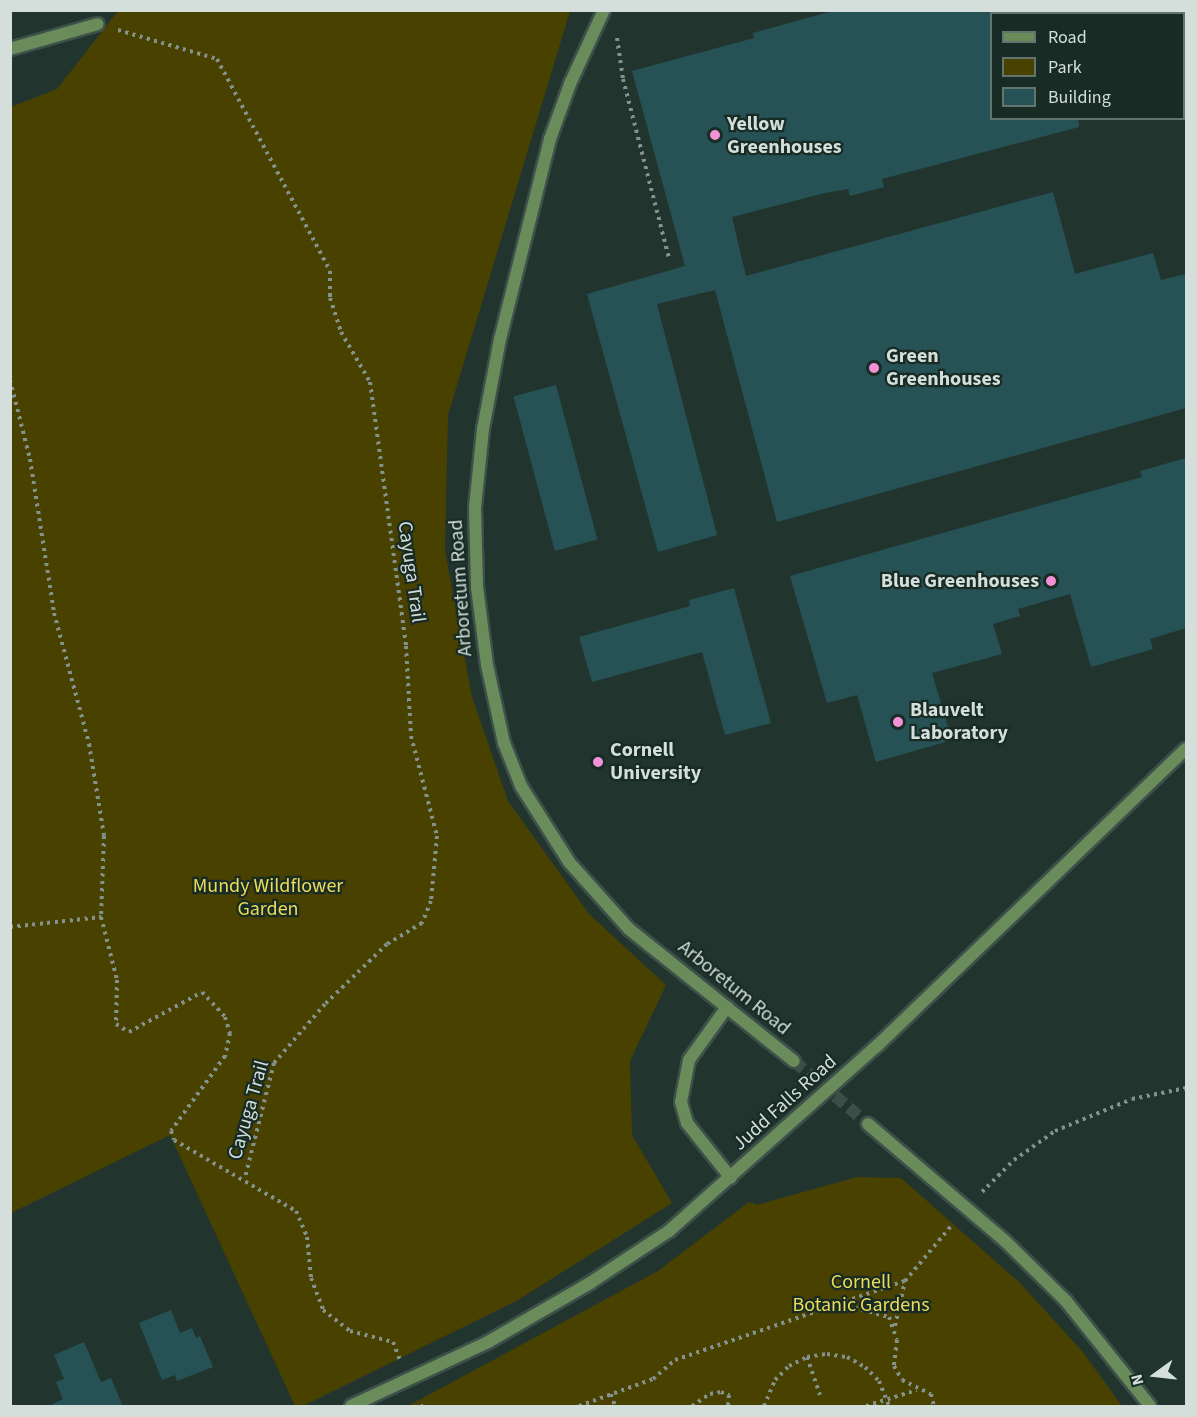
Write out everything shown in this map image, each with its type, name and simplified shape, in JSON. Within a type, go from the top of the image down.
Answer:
[{"type":"street","name":"Arboretum Road","points":[[604,10],[570,84],[550,139],[500,339],[483,429],[475,508],[477,587],[487,665],[504,744],[521,786],[569,862],[629,929],[794,1061]]},
{"type":"street","points":[[10,49],[98,24]]},
{"type":"street","name":"Judd Falls Road","points":[[351,1407],[488,1342],[590,1283],[669,1231],[878,1045],[1186,749]]},
{"type":"street","points":[[727,1007],[689,1060],[681,1102],[687,1123],[731,1178]]},
{"type":"street","points":[[868,1124],[967,1208],[1066,1301],[1150,1407]]},
{"type":"path","name":"Cayuga Trail","points":[[98,24],[217,59],[310,228],[332,278],[330,298],[346,340],[370,382],[406,646],[411,736],[437,836],[431,901],[422,923],[387,944],[325,1004],[273,1063],[245,1178]]},
{"type":"path","points":[[617,33],[623,79],[669,258]]},
{"type":"path","name":"Cayuga Trail","points":[[10,380],[30,459],[54,613],[89,744],[104,836],[101,917],[117,980],[116,1024],[129,1032],[202,992],[225,1017],[230,1033],[225,1056],[171,1131],[178,1144],[245,1178],[296,1211],[305,1230],[311,1278],[323,1310],[350,1330],[393,1342],[400,1360]]},
{"type":"path","points":[[10,927],[101,917]]},
{"type":"path","points":[[934,1407],[931,1394],[917,1390],[902,1380],[894,1366],[895,1327],[905,1281],[967,1208],[1014,1160],[1055,1131],[1132,1099],[1186,1088]]},
{"type":"path","points":[[579,1407],[653,1379],[675,1360],[905,1281]]},
{"type":"path","points":[[840,1304],[889,1317],[895,1327]]},
{"type":"path","points":[[807,1357],[820,1395]]},
{"type":"path","points":[[764,1407],[775,1380],[789,1366],[807,1357],[847,1358],[865,1367],[879,1381],[888,1399],[889,1407]]},
{"type":"path","points":[[866,1407],[917,1390]]},
{"type":"path","points":[[692,1407],[710,1394],[722,1392],[729,1395],[728,1407]]},
{"type":"path","points":[[611,1394],[615,1407]]},
{"type":"green space","name":"Mundy Wildflower Garden","points":[[118,11],[570,11],[448,415],[445,551],[472,697],[508,801],[589,914],[666,985],[630,1061],[632,1135],[672,1203],[518,1300],[303,1406],[295,1406],[170,1135],[11,1213],[11,107],[57,89]]},
{"type":"green space","name":"Cornell Botanic Gardens","points":[[857,1177],[901,1178],[1020,1283],[1082,1351],[1122,1406],[408,1406],[658,1271],[749,1202],[757,1205]]},
{"type":"building","points":[[836,10],[992,10],[990,12],[990,120],[1078,120],[1079,127],[882,179],[884,187],[850,196],[848,189],[825,193],[732,217],[746,276],[1053,192],[1075,274],[1153,253],[1161,280],[1186,274],[1186,408],[777,522],[715,290],[657,304],[717,535],[658,552],[587,294],[685,266],[632,71],[754,38],[753,33]]},
{"type":"building","points":[[556,385],[597,540],[555,551],[513,396]]},
{"type":"building","name":"Blue Greenhouses","points":[[1186,458],[1186,628],[1150,639],[1153,649],[1091,667],[1070,594],[1018,609],[1020,616],[993,624],[1002,654],[932,673],[952,740],[876,762],[857,695],[827,703],[790,576],[1142,477],[1140,471]]},
{"type":"building","points":[[734,588],[771,723],[725,735],[702,652],[592,682],[579,637],[690,606],[689,600]]},
{"type":"building","points":[[171,1310],[180,1333],[192,1328],[196,1338],[200,1336],[213,1367],[177,1381],[175,1375],[162,1380],[139,1323]]},
{"type":"building","points":[[84,1342],[101,1382],[111,1378],[123,1407],[47,1407],[63,1399],[56,1382],[64,1379],[54,1355]]},
{"type":"tunnel","points":[[794,1061],[868,1124]]},
{"type":"place","name":"Yellow Greenhouses","points":[[715,135]]},
{"type":"place","name":"Green Greenhouses","points":[[874,368]]},
{"type":"place","name":"Blue Greenhouses","points":[[1051,581]]},
{"type":"place","name":"Blauvelt Laboratory","points":[[898,722]]},
{"type":"place","name":"Cornell University","points":[[598,762]]}]
